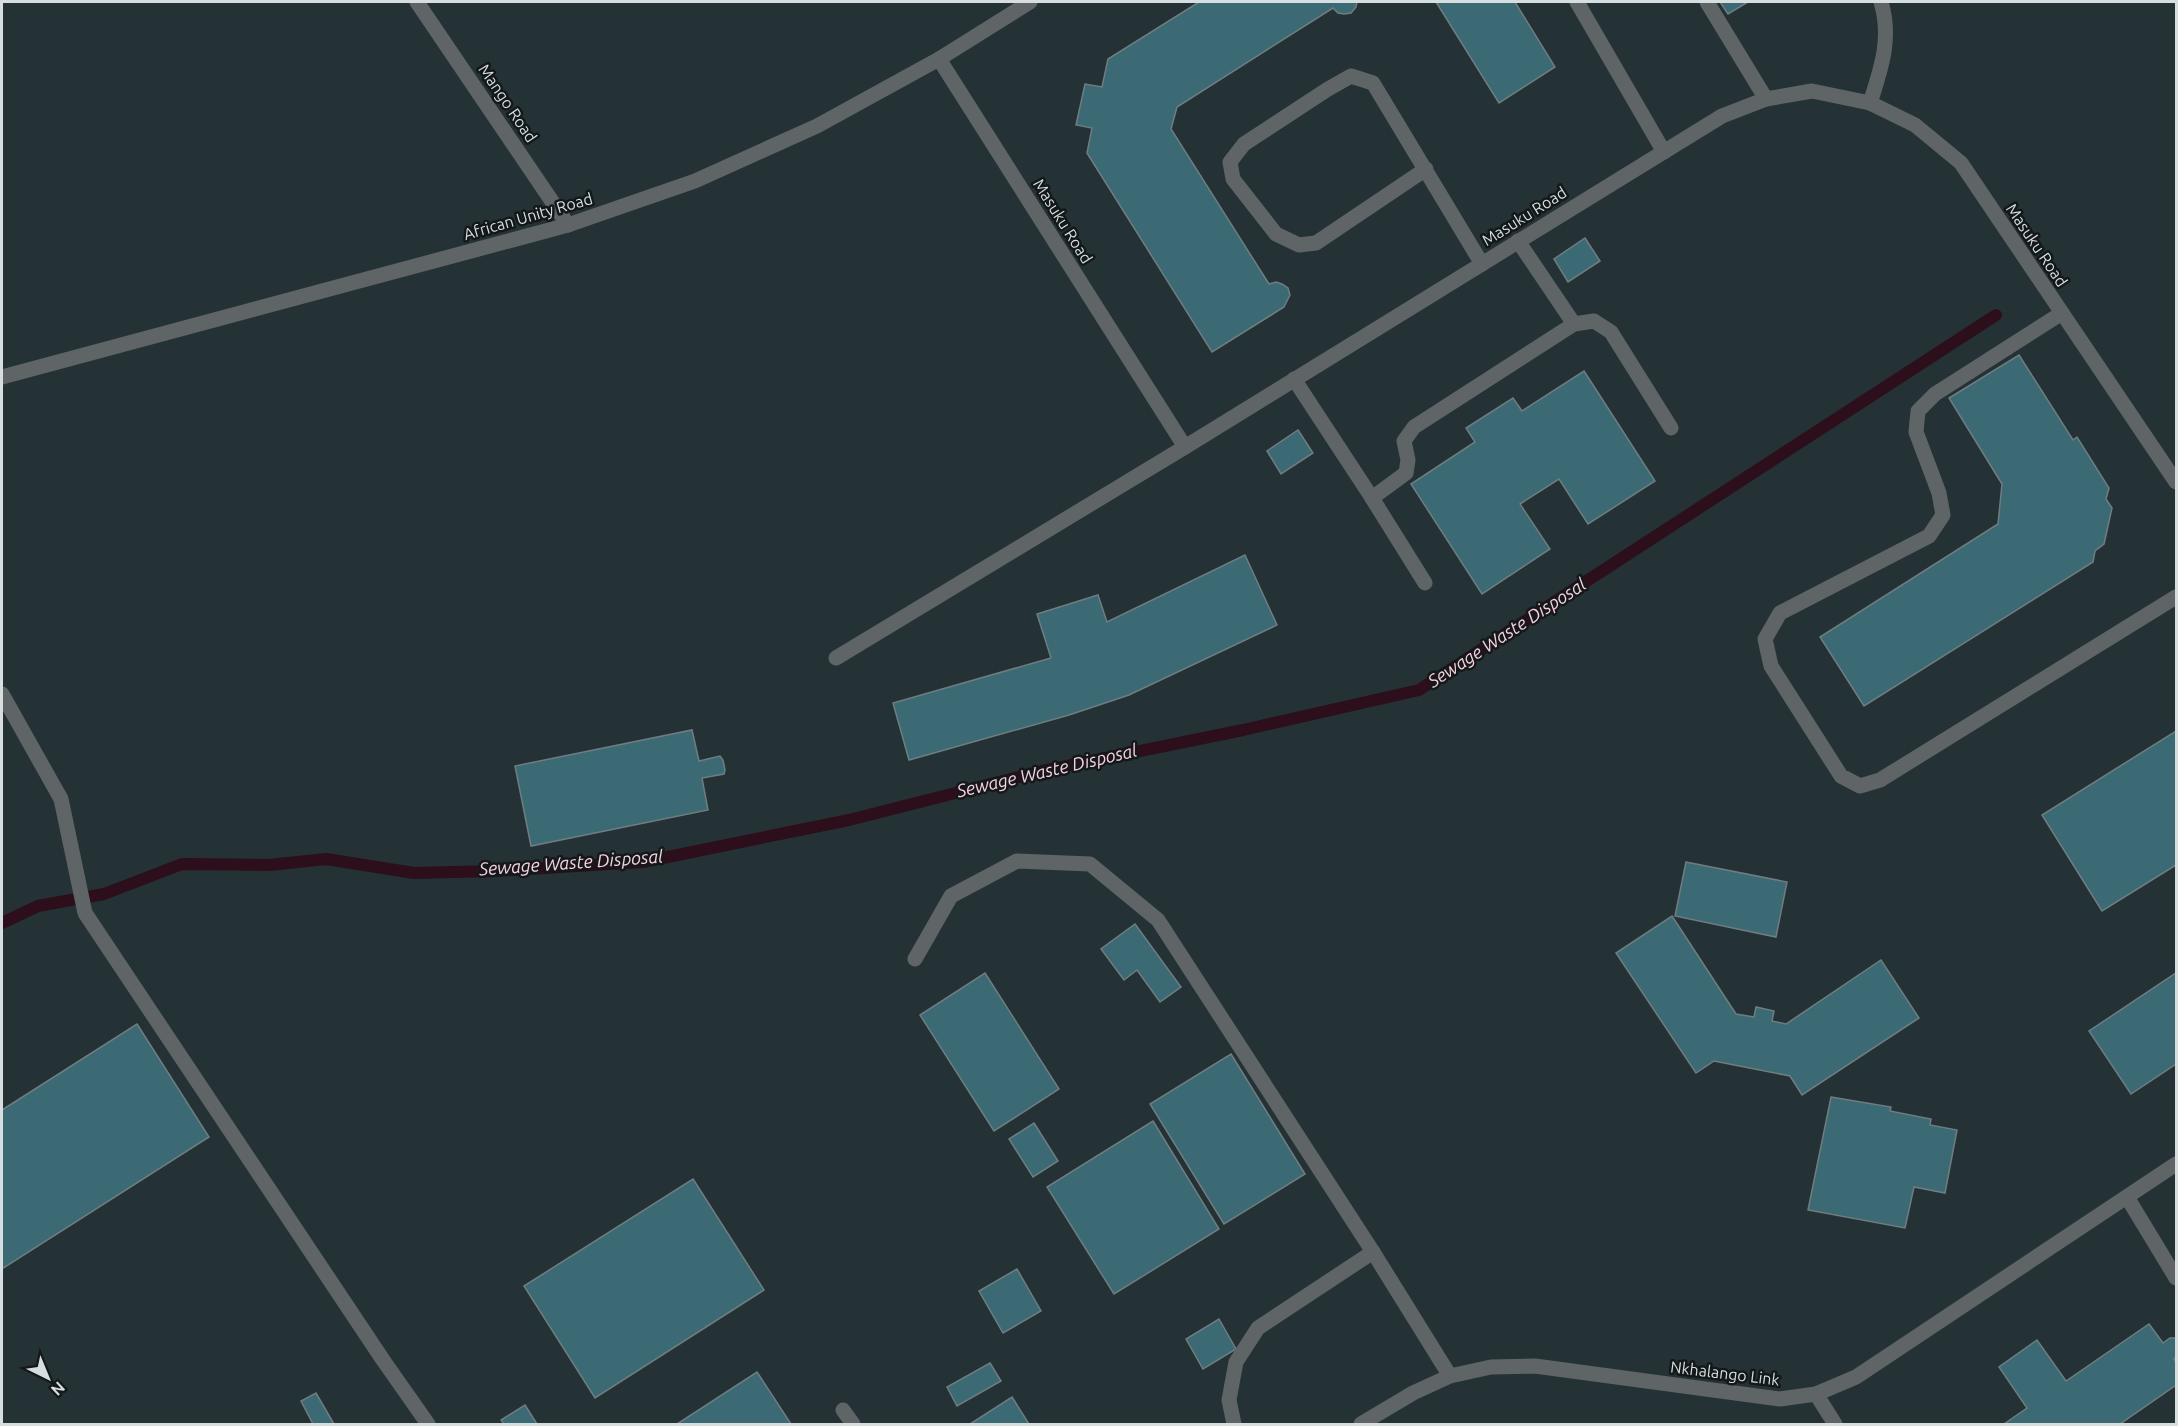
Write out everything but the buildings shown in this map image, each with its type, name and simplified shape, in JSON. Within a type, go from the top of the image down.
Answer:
[{"type":"street","name":"Mango Road","points":[[417,2],[568,225]]},
{"type":"street","name":"African Unity Road","points":[[2,377],[568,225],[695,181],[817,126],[939,59],[1030,2]]},
{"type":"street","points":[[1577,2],[1664,152]]},
{"type":"street","points":[[1707,2],[1766,99]]},
{"type":"street","points":[[1870,103],[1884,60],[1885,13],[1881,2]]},
{"type":"street","name":"Masuku Road","points":[[939,59],[1185,447],[1722,116],[1766,99],[1812,91],[1870,103],[1915,125],[1961,163],[2176,482]]},
{"type":"street","points":[[1426,169],[1316,243],[1299,245],[1276,234],[1233,179],[1230,162],[1244,144],[1351,76],[1373,82],[1426,169],[1482,264]]},
{"type":"street","points":[[1518,242],[1574,324]]},
{"type":"street","points":[[2062,313],[1935,394],[1918,411],[1917,432],[1939,493],[1943,515],[1929,536],[1780,613],[1765,639],[1771,666],[1841,776],[1860,786],[1880,780],[2176,597]]},
{"type":"street","points":[[1372,498],[1406,473],[1408,460],[1404,441],[1414,427],[1574,324],[1594,321],[1611,332],[1671,428]]},
{"type":"street","points":[[1294,379],[1425,583]]},
{"type":"street","points":[[836,658],[1185,447]]},
{"type":"street","points":[[2,694],[61,798],[84,914],[428,1425]]},
{"type":"street","points":[[915,959],[951,896],[1017,861],[1090,864],[1158,920],[1374,1252],[1450,1376]]},
{"type":"street","name":"Nkhalango Link","points":[[1361,1425],[1413,1393],[1450,1376],[1491,1367],[1535,1366],[1780,1400],[1816,1394],[1856,1377],[2176,1164]]},
{"type":"street","points":[[2127,1197],[2176,1278]]},
{"type":"street","points":[[1234,1425],[1229,1401],[1236,1362],[1258,1328],[1374,1252]]},
{"type":"street","points":[[1816,1394],[1835,1425]]},
{"type":"street","points":[[843,1410],[853,1425]]},
{"type":"waterway","name":"Sewage Waste Disposal","points":[[2,923],[38,906],[104,894],[182,864],[269,865],[326,859],[414,873],[495,871],[643,862],[849,820],[1042,771],[1243,730],[1419,690],[1996,315]]}]
